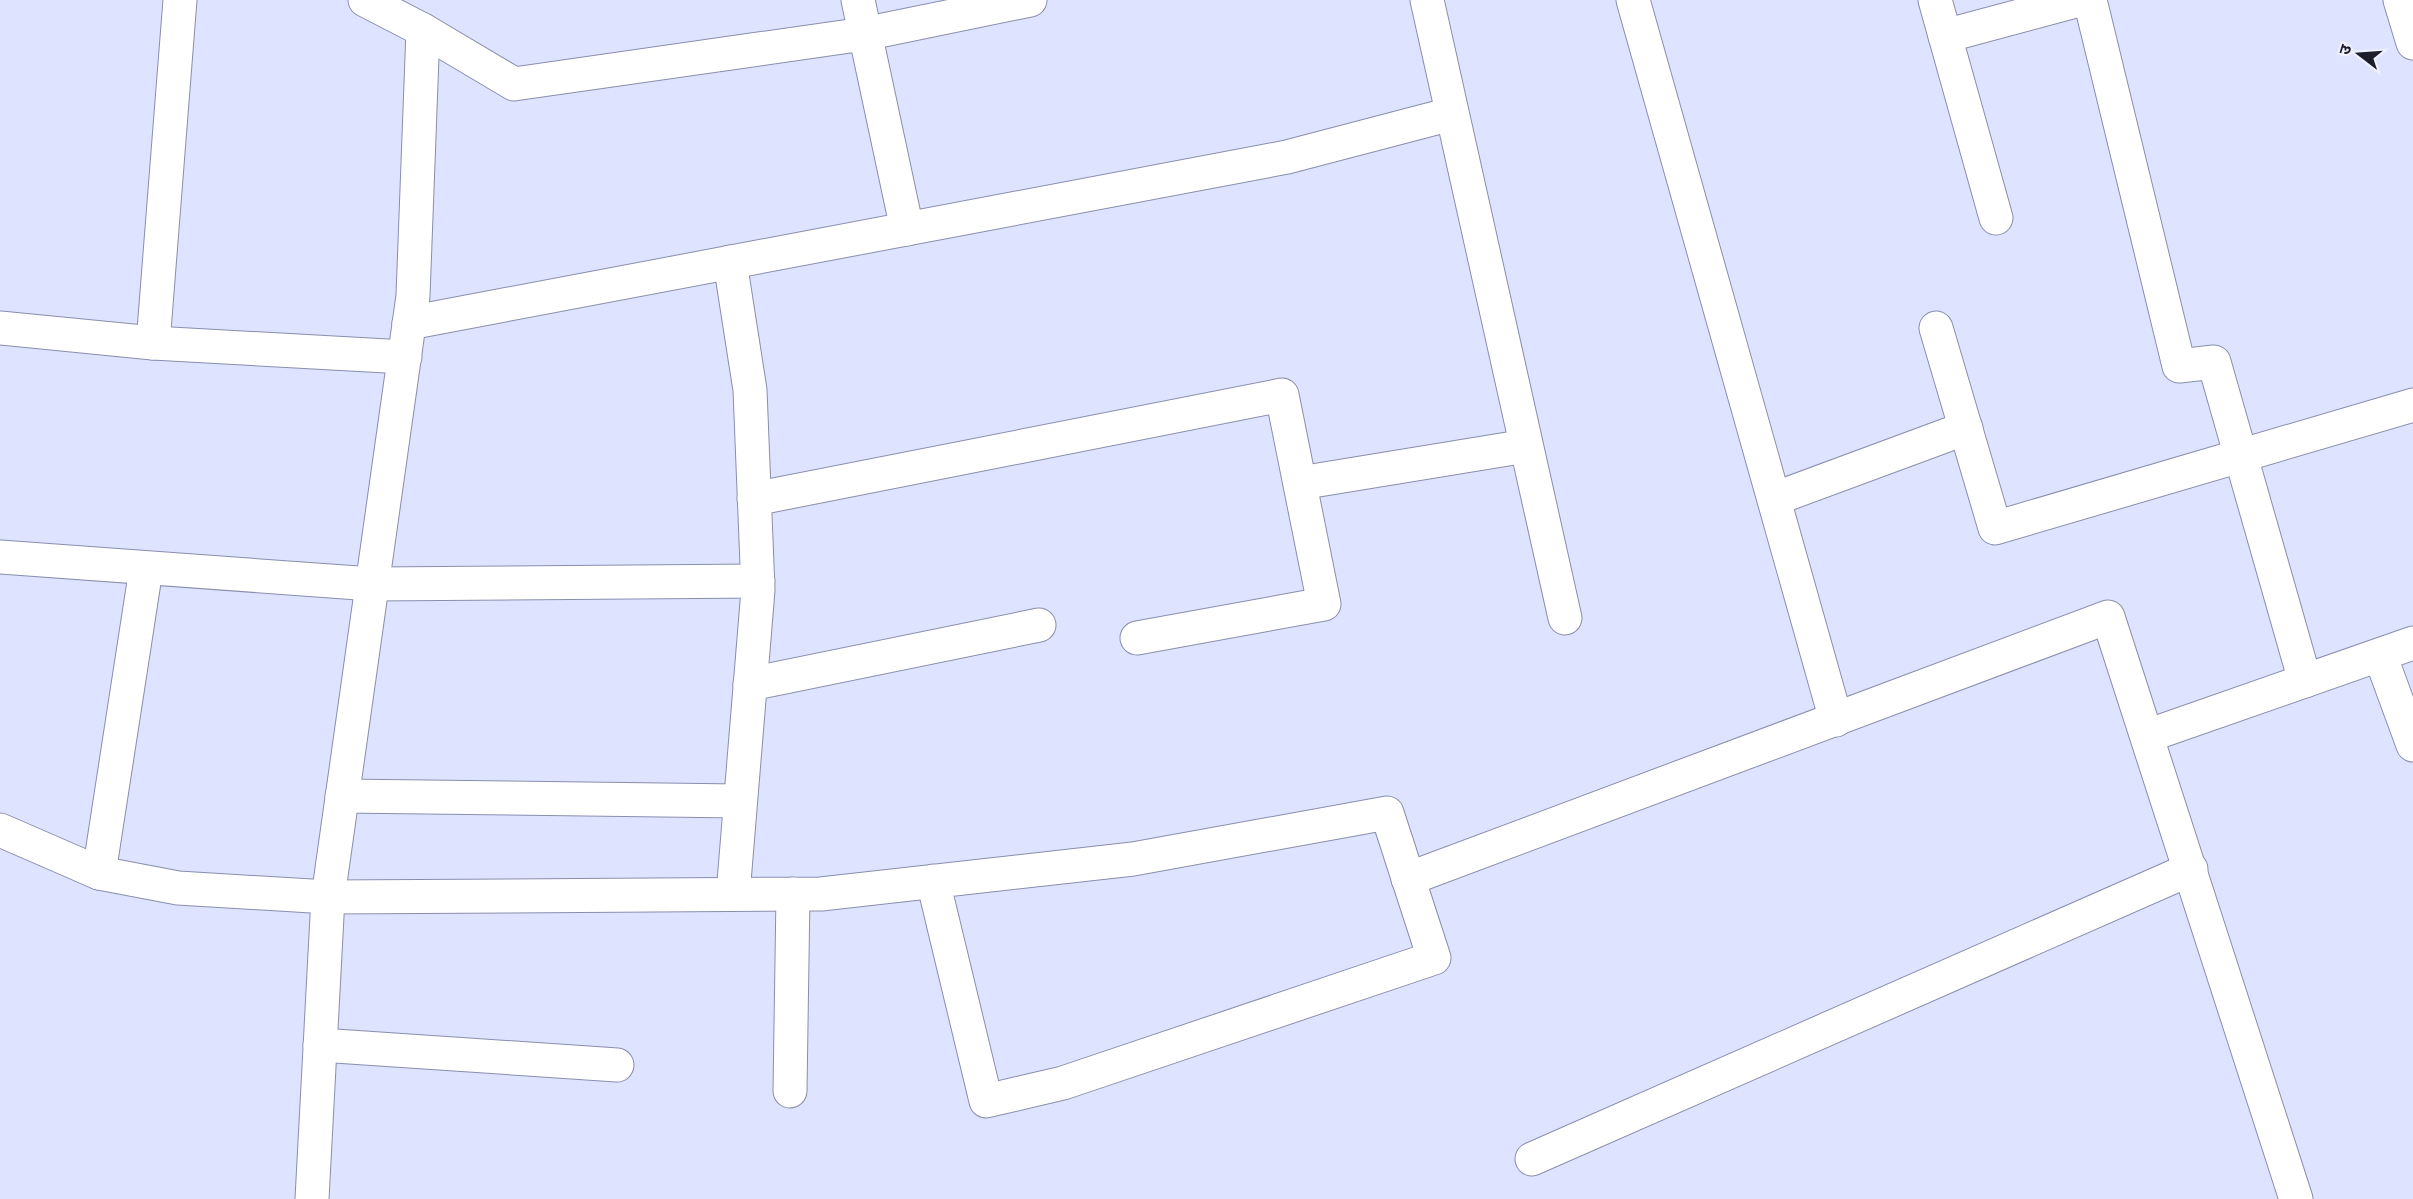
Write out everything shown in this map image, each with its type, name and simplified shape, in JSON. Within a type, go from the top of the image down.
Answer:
[{"type":"street","points":[[153,343],[180,0]]},
{"type":"street","points":[[365,0],[423,30],[514,84],[864,34],[1030,0]]},
{"type":"street","points":[[858,0],[907,229]]},
{"type":"street","points":[[1427,0],[1565,618]]},
{"type":"street","points":[[1633,0],[1836,720]]},
{"type":"street","points":[[1935,0],[1996,218]]},
{"type":"street","points":[[1945,36],[2079,0]]},
{"type":"street","points":[[2090,0],[2179,366],[2214,362],[2305,681]]},
{"type":"street","points":[[2400,0],[2413,43]]},
{"type":"street","points":[[312,1199],[328,897],[413,296],[423,30]]},
{"type":"street","points":[[409,323],[1287,157],[1451,114]]},
{"type":"street","points":[[730,262],[750,390],[758,581],[733,894]]},
{"type":"street","points":[[0,328],[153,343],[405,357]]},
{"type":"street","points":[[1936,328],[1995,528],[2413,405]]},
{"type":"street","points":[[754,499],[1282,395],[1324,604],[1137,638]]},
{"type":"street","points":[[1774,499],[1966,428]]},
{"type":"street","points":[[1300,483],[1526,446]]},
{"type":"street","points":[[0,557],[372,584],[758,581]]},
{"type":"street","points":[[99,873],[146,569]]},
{"type":"street","points":[[1408,879],[2108,617],[2296,1199]]},
{"type":"street","points":[[750,684],[1039,625]]},
{"type":"street","points":[[2147,736],[2413,643]]},
{"type":"street","points":[[2380,655],[2413,745]]},
{"type":"street","points":[[342,796],[740,801]]},
{"type":"street","points":[[0,830],[99,873],[178,888],[328,897],[821,894],[933,881],[1133,860],[1387,813],[1434,958],[1063,1083],[986,1101],[933,881]]},
{"type":"street","points":[[1532,1159],[2191,869]]},
{"type":"street","points":[[790,1091],[793,894]]},
{"type":"street","points":[[320,1045],[617,1065]]}]
